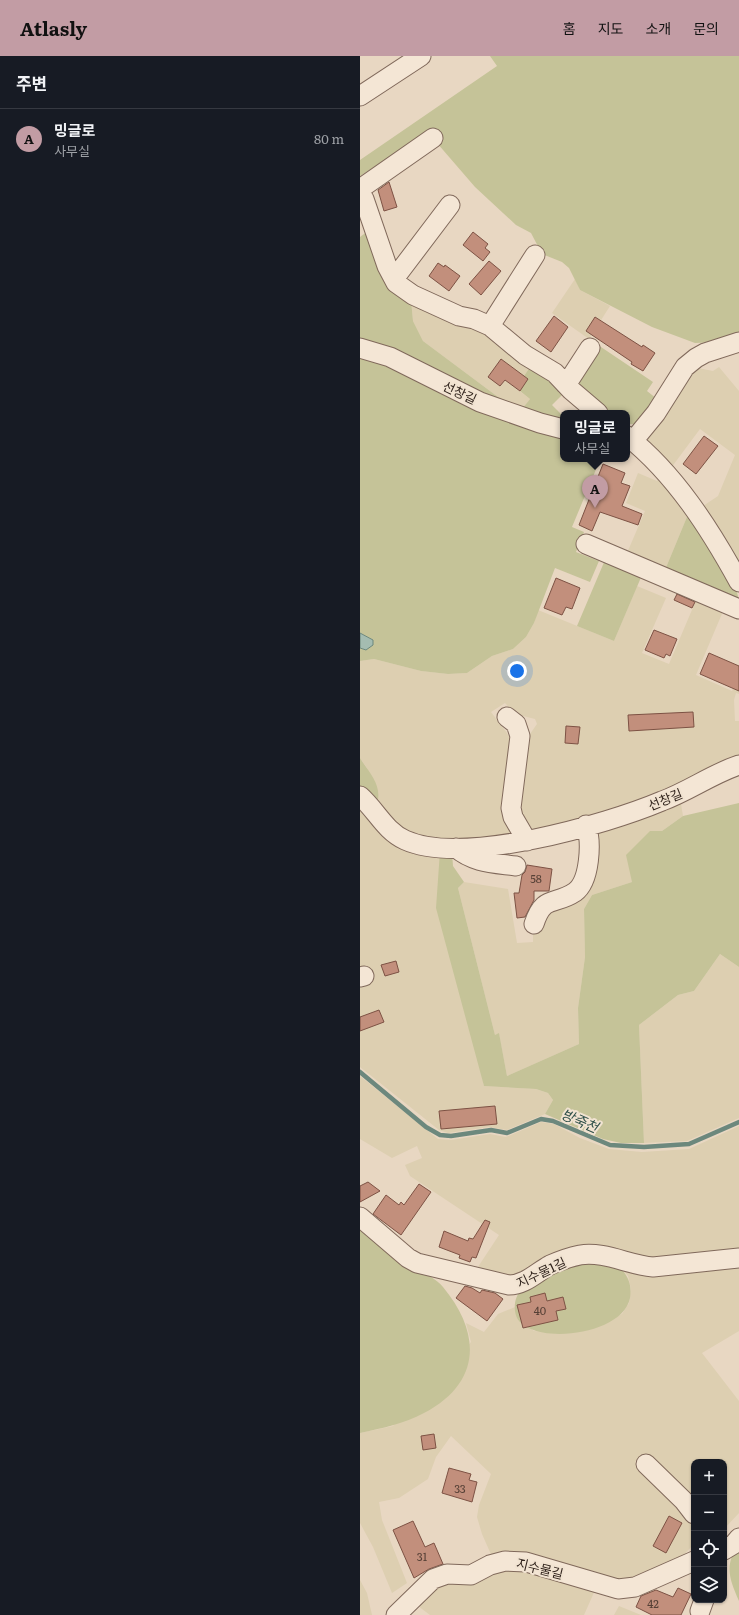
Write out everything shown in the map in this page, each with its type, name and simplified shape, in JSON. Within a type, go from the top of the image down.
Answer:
[{"type":"lane","points":[[360,96],[422,56]]},
{"type":"lane","points":[[360,189],[433,138]]},
{"type":"lane","points":[[360,193],[364,199],[387,266],[396,283],[413,295],[459,316],[474,319],[490,326],[525,355],[555,373],[566,385],[595,410]]},
{"type":"lane","points":[[394,279],[450,205]]},
{"type":"lane","points":[[490,326],[535,255]]},
{"type":"lane","points":[[739,342],[705,353],[684,367],[656,413],[630,438],[682,493],[702,518],[739,582]]},
{"type":"lane","name":"선창길","points":[[360,348],[390,357],[480,402],[540,423],[560,428]]},
{"type":"lane","points":[[566,385],[590,348]]},
{"type":"lane","points":[[586,544],[739,609]]},
{"type":"lane","points":[[507,716],[516,724],[520,736],[511,808],[513,817],[527,841]]},
{"type":"lane","name":"선창길","points":[[360,796],[396,835],[417,844],[456,848],[489,846],[527,841],[662,802],[704,782],[724,770],[739,764]]},
{"type":"lane","points":[[534,924],[542,908],[547,902],[570,894],[582,885],[590,845],[586,825]]},
{"type":"lane","name":"선창길","points":[[456,848],[465,856],[480,861],[516,866]]},
{"type":"lane","name":"지수물1길","points":[[360,1217],[408,1258],[417,1263],[509,1285],[523,1282],[551,1265],[580,1255],[602,1256],[640,1266],[653,1267],[739,1258]]},
{"type":"lane","points":[[646,1464],[684,1501],[691,1510]]},
{"type":"lane","points":[[727,1548],[734,1544],[739,1538]]},
{"type":"lane","name":"지수물길","points":[[396,1615],[433,1579],[447,1574],[471,1575],[490,1565],[506,1561],[526,1562],[618,1589],[635,1586],[691,1561]]},
{"type":"shaded area","points":[[490,56],[739,56],[739,335],[719,342],[695,343],[652,327],[580,290],[569,268],[562,262],[542,254],[531,233],[516,225],[475,187],[437,143],[432,130],[360,176],[360,160],[497,66]]},
{"type":"shaded area","points":[[368,231],[411,300],[413,321],[423,341],[498,397],[523,408],[530,399],[520,391],[528,379],[524,376],[530,367],[550,377],[563,394],[552,405],[560,413],[560,425],[360,344],[360,237]]},
{"type":"shaded area","points":[[575,279],[580,290],[610,306],[589,339],[552,313]]},
{"type":"shaded area","points":[[411,300],[463,327],[474,327],[530,367],[524,376],[501,359],[488,377],[500,386],[505,380],[530,399],[524,408],[498,397],[423,341],[413,321]]},
{"type":"shaded area","points":[[598,345],[653,382],[647,391],[657,399],[638,424],[630,424],[630,410],[608,410],[577,388],[576,378]]},
{"type":"shaded area","points":[[360,351],[560,432],[560,462],[594,462],[597,467],[572,527],[584,532],[576,552],[599,561],[590,582],[555,568],[534,623],[526,637],[513,649],[492,656],[467,673],[448,674],[421,671],[374,659],[360,661],[360,648],[366,650],[373,640],[360,633]]},
{"type":"shaded area","points":[[719,367],[739,391],[739,567],[703,506],[718,496],[735,455],[700,429],[671,468],[644,445],[646,436],[693,370],[698,368],[713,371]]},
{"type":"shaded area","points":[[638,473],[657,481],[659,478],[689,512],[665,570],[627,553],[645,511],[626,503]]},
{"type":"shaded area","points":[[689,512],[726,570],[733,583],[739,602],[665,570]]},
{"type":"shaded area","points":[[605,560],[642,575],[614,641],[577,626]]},
{"type":"shaded area","points":[[637,586],[666,598],[642,653],[669,664],[697,598],[724,609],[696,675],[732,691],[739,674],[739,694],[736,693],[734,700],[735,721],[739,721],[739,761],[682,787],[533,835],[516,809],[525,741],[537,724],[535,719],[515,714],[505,703],[491,712],[512,742],[514,839],[476,844],[405,836],[376,806],[367,768],[360,758],[360,661],[374,659],[421,671],[448,674],[467,673],[492,656],[513,649],[526,637],[534,623],[538,610],[614,641]]},
{"type":"shaded area","points":[[360,633],[373,640],[373,645],[366,650],[360,648]]},
{"type":"shaded area","points":[[360,758],[372,775],[377,787],[378,799],[376,806],[360,791]]},
{"type":"shaded area","points":[[680,798],[683,816],[662,831],[632,882],[592,895],[584,909],[585,957],[578,1008],[579,1044],[507,1076],[499,1034],[495,1035],[458,888],[464,882],[508,889],[517,943],[533,942],[533,931],[549,907],[577,901],[593,834]]},
{"type":"shaded area","points":[[360,802],[440,851],[484,1086],[536,1089],[548,1093],[553,1100],[545,1114],[507,1130],[489,1127],[448,1133],[439,1130],[360,1067]]},
{"type":"shaded area","points":[[739,803],[739,967],[720,954],[694,991],[678,995],[639,1025],[644,1143],[621,1143],[603,1139],[545,1114],[553,1100],[548,1093],[536,1089],[484,1086],[436,908],[440,851],[452,852],[453,866],[464,882],[458,888],[495,1035],[499,1033],[507,1076],[579,1044],[578,1008],[585,957],[584,909],[592,895],[632,882],[626,855],[650,831],[662,831],[683,816]]},
{"type":"shaded area","points":[[720,954],[739,967],[739,1118],[687,1141],[644,1143],[639,1025],[678,995],[694,991]]},
{"type":"shaded area","points":[[360,1076],[438,1139],[451,1140],[490,1134],[506,1137],[541,1122],[554,1124],[580,1138],[609,1149],[642,1152],[689,1149],[739,1126],[739,1253],[517,1279],[474,1273],[499,1235],[410,1176],[405,1165],[422,1158],[417,1146],[392,1158],[360,1139]]},
{"type":"shaded area","points":[[360,1226],[396,1257],[434,1279],[443,1287],[456,1305],[464,1322],[469,1340],[470,1356],[465,1372],[456,1387],[443,1401],[424,1413],[409,1420],[360,1433]]},
{"type":"shaded area","points":[[576,1261],[621,1268],[628,1279],[631,1290],[630,1298],[623,1312],[609,1322],[591,1330],[571,1333],[551,1334],[533,1330],[520,1322],[515,1311],[515,1305],[520,1291],[539,1279]]},
{"type":"shaded area","points":[[739,1267],[739,1331],[702,1353],[739,1401],[739,1513],[727,1526],[727,1459],[691,1459],[691,1503],[675,1484],[643,1454],[635,1462],[676,1504],[691,1524],[691,1547],[677,1562],[633,1582],[493,1559],[482,1534],[477,1517],[479,1505],[491,1474],[451,1436],[436,1457],[428,1479],[399,1498],[379,1502],[382,1520],[407,1583],[392,1593],[373,1547],[360,1523],[360,1433],[393,1426],[471,1342],[466,1323],[484,1332],[498,1314],[515,1307],[516,1316],[534,1331],[566,1333],[622,1314],[629,1303],[631,1289],[628,1276],[621,1268]]},
{"type":"shaded area","points":[[739,1544],[739,1601],[731,1578],[730,1565],[734,1552]]},
{"type":"shaded area","points":[[511,1564],[596,1588],[584,1615],[430,1615],[414,1603],[426,1590]]},
{"type":"shaded area","points":[[360,1580],[367,1593],[372,1615],[360,1615]]},
{"type":"shaded area","points":[[619,1606],[641,1615],[614,1615]]},
{"type":"building","points":[[389,182],[397,207],[384,211],[378,190]]},
{"type":"building","points":[[473,232],[488,244],[485,248],[490,252],[483,261],[463,245]]},
{"type":"building","points":[[489,261],[501,271],[481,295],[469,284]]},
{"type":"building","points":[[438,263],[444,267],[445,265],[460,276],[449,291],[429,276]]},
{"type":"building","points":[[554,316],[568,327],[551,352],[536,341]]},
{"type":"building","points":[[595,317],[642,347],[643,345],[655,353],[643,371],[586,331]]},
{"type":"building","points":[[501,359],[528,379],[520,391],[505,380],[500,386],[488,377]]},
{"type":"building","points":[[704,436],[718,446],[696,474],[683,464]]},
{"type":"building","points":[[603,464],[625,473],[621,483],[630,486],[622,506],[642,514],[638,525],[600,512],[592,531],[579,525]]},
{"type":"building","points":[[556,578],[580,588],[572,609],[566,607],[562,615],[544,608]]},
{"type":"building","points":[[677,594],[695,602],[692,608],[674,600]]},
{"type":"building","points":[[654,630],[677,639],[670,656],[666,654],[664,658],[645,650]]},
{"type":"building","points":[[709,653],[739,666],[739,691],[700,674]]},
{"type":"building","points":[[693,712],[694,727],[629,731],[628,715]]},
{"type":"building","points":[[566,726],[580,727],[578,744],[565,743]]},
{"type":"building","points":[[527,865],[552,869],[549,891],[534,891],[534,900],[525,917],[517,918],[514,893],[519,893],[522,875],[525,872]]},
{"type":"building","points":[[396,961],[399,972],[385,976],[381,965]]},
{"type":"building","points":[[379,1010],[384,1022],[360,1031],[360,1017]]},
{"type":"building","points":[[495,1106],[497,1124],[441,1129],[439,1111]]},
{"type":"building","points":[[368,1182],[380,1191],[360,1202],[360,1186]]},
{"type":"building","points":[[419,1184],[431,1192],[401,1235],[373,1214],[386,1195],[399,1205],[401,1202],[404,1205]]},
{"type":"building","points":[[485,1220],[490,1222],[476,1258],[472,1257],[470,1262],[459,1258],[460,1255],[439,1247],[444,1231],[468,1241],[469,1238],[473,1239]]},
{"type":"building","points":[[465,1286],[480,1293],[482,1290],[495,1293],[503,1299],[487,1321],[456,1298]]},
{"type":"building","points":[[545,1293],[547,1301],[563,1297],[566,1309],[556,1311],[558,1320],[523,1328],[517,1305],[531,1302],[530,1297]]},
{"type":"building","points":[[434,1434],[436,1448],[423,1450],[421,1436]]},
{"type":"building","points":[[449,1468],[471,1474],[469,1480],[477,1482],[472,1502],[442,1493]]},
{"type":"building","points":[[669,1516],[682,1523],[666,1553],[653,1546]]},
{"type":"building","points":[[413,1521],[425,1547],[434,1543],[443,1564],[429,1569],[414,1578],[393,1530]]},
{"type":"building","points":[[678,1588],[691,1594],[681,1615],[652,1615],[636,1607],[641,1596],[656,1590],[673,1597]]},
{"type":"waterway","name":"방죽천","points":[[360,1072],[426,1127],[440,1135],[451,1136],[491,1130],[507,1133],[541,1119],[553,1121],[610,1145],[644,1147],[689,1144],[739,1122]]},
{"type":"place","name":"밍글로","points":[[595,508]]}]
